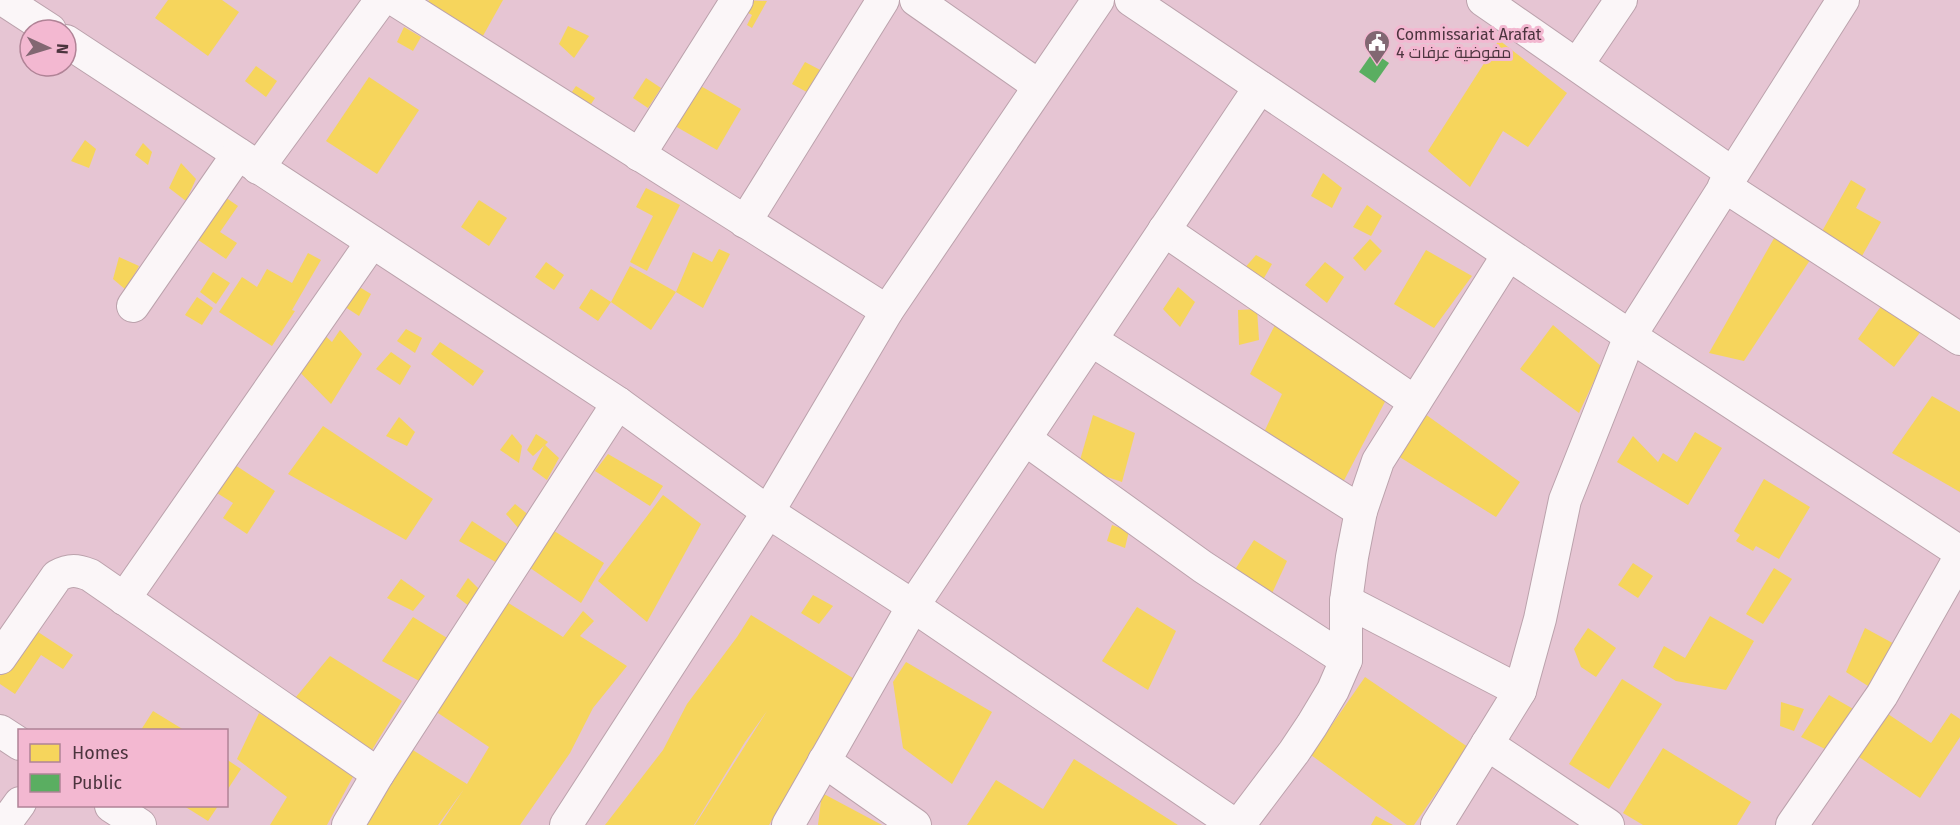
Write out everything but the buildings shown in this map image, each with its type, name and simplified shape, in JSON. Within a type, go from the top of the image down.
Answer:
[{"type":"street","points":[[4,0],[32,18]]},
{"type":"street","points":[[133,306],[248,161],[381,0]]},
{"type":"street","points":[[395,0],[887,311]]},
{"type":"street","points":[[639,155],[737,0]]},
{"type":"street","points":[[745,222],[883,0]]},
{"type":"street","points":[[916,0],[1039,86]]},
{"type":"street","points":[[566,825],[768,512],[887,311],[1098,0]]},
{"type":"street","points":[[1131,0],[1508,255],[1960,552]]},
{"type":"street","points":[[1483,0],[1576,65],[1728,180],[1960,339]]},
{"type":"street","points":[[1576,65],[1621,0]]},
{"type":"street","points":[[1437,825],[1520,691],[1540,619],[1565,500],[1630,336],[1843,0]]},
{"type":"street","points":[[78,49],[618,403],[768,512],[913,606],[1237,825],[1294,753],[1332,690],[1346,660],[1346,601],[1360,511],[1378,461],[1508,255]]},
{"type":"street","points":[[788,825],[913,606],[1260,87]]},
{"type":"street","points":[[1164,230],[1415,402]]},
{"type":"street","points":[[124,599],[372,242]]},
{"type":"street","points":[[1091,340],[1360,511]]},
{"type":"street","points":[[348,825],[378,774],[618,403]]},
{"type":"street","points":[[1025,439],[1203,567],[1346,660]]},
{"type":"street","points":[[1792,825],[1882,695],[1960,557]]},
{"type":"street","points":[[0,658],[57,576],[69,570],[80,571],[90,575],[378,774]]},
{"type":"street","points":[[1346,601],[1520,691]]},
{"type":"street","points":[[0,731],[18,743]]},
{"type":"street","points":[[1487,744],[1608,825]]},
{"type":"street","points":[[824,761],[915,825]]},
{"type":"street","points":[[4,825],[18,806]]},
{"type":"street","points":[[113,807],[140,825]]},
{"type":"place","name":"Commissariat Arafat 4 مفوضية عرفات","points":[[1377,66]]}]
